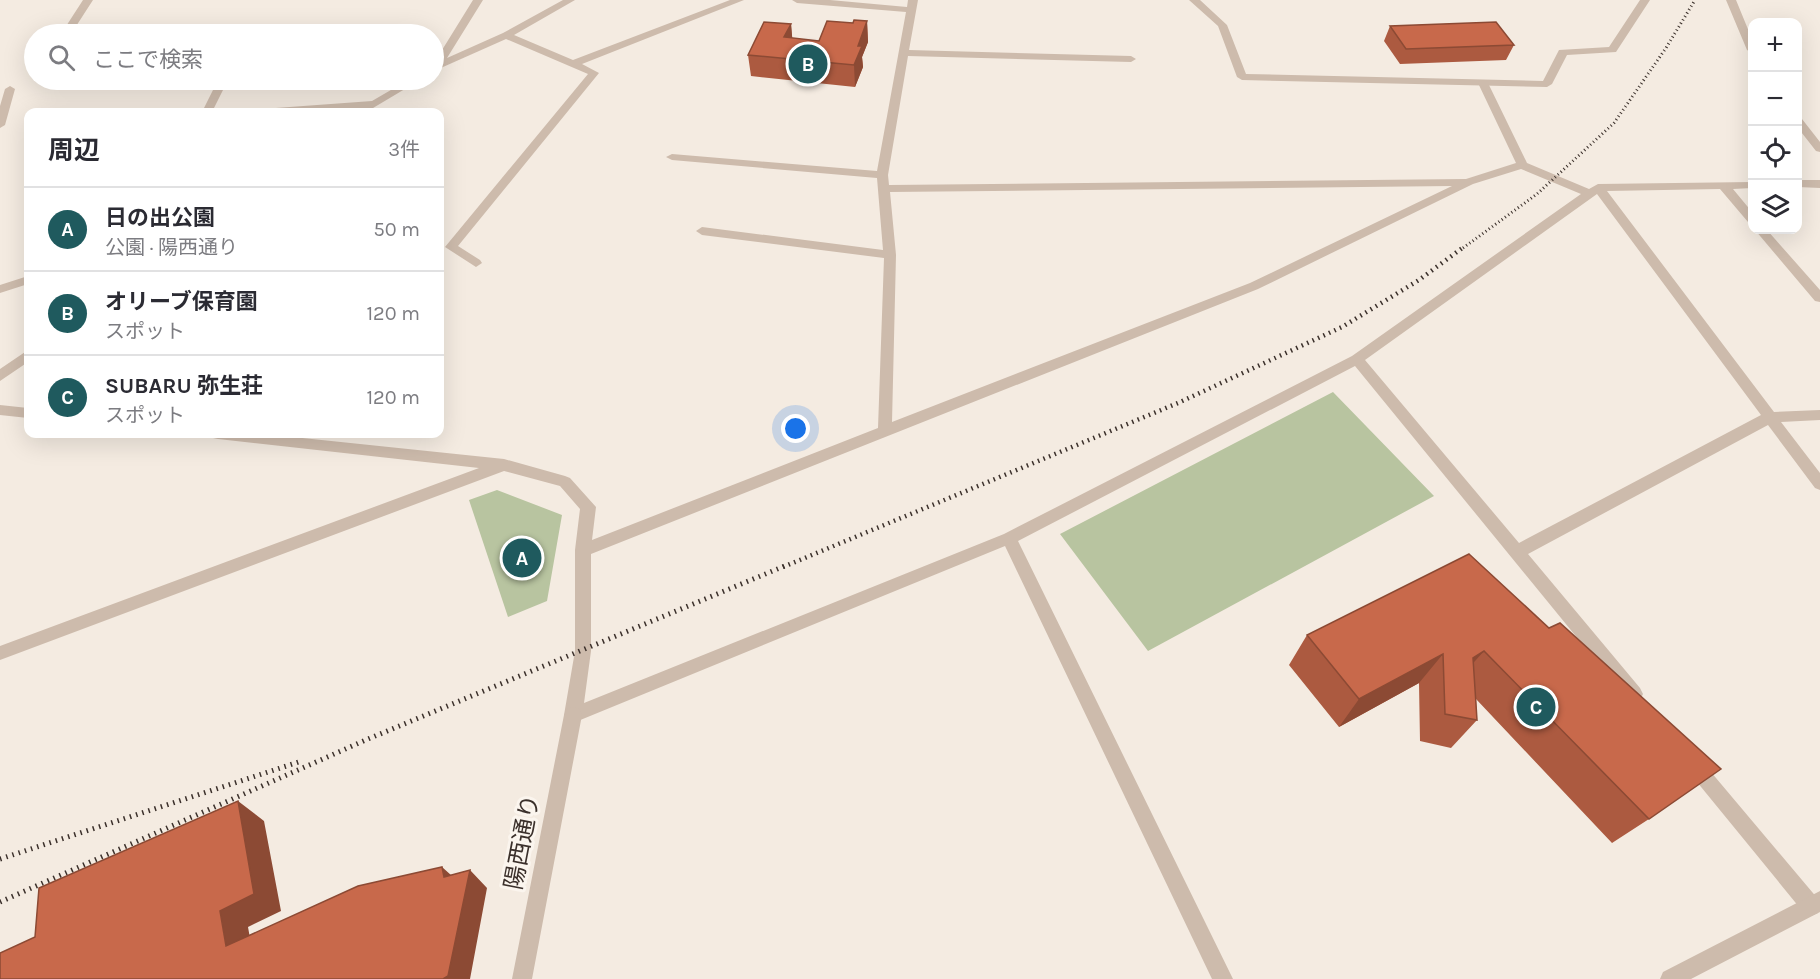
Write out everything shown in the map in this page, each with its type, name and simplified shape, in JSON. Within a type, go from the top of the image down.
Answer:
[{"type":"street","points":[[72,24],[88,0]]},
{"type":"street","points":[[444,53],[478,0]]},
{"type":"street","points":[[444,63],[506,34],[570,0]]},
{"type":"street","points":[[573,64],[738,0]]},
{"type":"street","points":[[797,0],[913,5],[883,182],[890,255],[885,432]]},
{"type":"street","points":[[1194,0],[1222,25],[1242,77],[1547,84],[1563,51],[1612,50],[1645,0]]},
{"type":"street","points":[[1731,0],[1748,40]]},
{"type":"street","points":[[476,262],[451,247],[594,73],[506,34]]},
{"type":"street","points":[[905,53],[1131,59]]},
{"type":"street","points":[[1483,83],[1522,165]]},
{"type":"street","points":[[0,125],[10,89]]},
{"type":"street","points":[[209,108],[217,90]]},
{"type":"street","points":[[368,108],[398,90]]},
{"type":"street","points":[[318,108],[375,104]]},
{"type":"street","points":[[1801,126],[1820,149]]},
{"type":"street","points":[[672,157],[883,182],[1469,182]]},
{"type":"street","points":[[584,550],[1254,286],[1469,182],[1522,165],[1594,191],[1748,185]]},
{"type":"street","points":[[1802,184],[1820,184]]},
{"type":"street","points":[[1724,186],[1748,214]]},
{"type":"street","points":[[573,715],[1009,538],[1357,359],[1594,191]]},
{"type":"street","points":[[1594,191],[1820,484]]},
{"type":"street","points":[[702,231],[890,255]]},
{"type":"street","points":[[1764,234],[1820,298]]},
{"type":"street","points":[[0,289],[24,281]]},
{"type":"street","points":[[0,376],[24,358]]},
{"type":"street","points":[[1357,359],[1645,706]]},
{"type":"street","points":[[0,410],[24,413]]},
{"type":"street","points":[[1517,552],[1770,417],[1820,415]]},
{"type":"street","name":"陽西通り","points":[[255,438],[504,465],[565,482],[588,507],[584,550],[583,651],[573,715],[522,979]]},
{"type":"street","points":[[0,653],[504,465]]},
{"type":"street","points":[[1009,538],[1223,979]]},
{"type":"street","points":[[1670,979],[1815,904],[1683,752]]},
{"type":"green space","points":[[1333,392],[1434,496],[1148,651],[1060,534]]},
{"type":"green space","points":[[497,490],[562,515],[547,601],[508,617],[469,500]]},
{"type":"building","points":[[854,20],[867,21],[858,46],[862,46],[854,65],[748,55],[764,22],[791,24],[784,37],[819,41],[827,21],[853,23]]},
{"type":"building","points":[[1496,22],[1514,45],[1406,49],[1390,26]]},
{"type":"building","points":[[1469,554],[1549,628],[1560,623],[1721,769],[1649,819],[1484,651],[1473,658],[1477,720],[1445,714],[1443,654],[1359,699],[1307,635]]},
{"type":"building","points":[[238,801],[254,894],[220,911],[226,946],[358,886],[442,867],[444,877],[470,870],[448,976],[443,979],[0,979],[0,953],[35,937],[39,888]]},
{"type":"railway","points":[[1463,248],[1537,194],[1614,123],[1666,48],[1695,0]]},
{"type":"railway","points":[[783,567],[1178,403],[1342,327],[1419,280],[1465,246]]},
{"type":"railway","points":[[0,902],[368,739],[787,565]]},
{"type":"railway","points":[[0,859],[302,761]]},
{"type":"place","name":"オリーブ保育園","points":[[808,64]]},
{"type":"place","name":"日の出公園","points":[[522,558]]},
{"type":"place","name":"SUBARU 弥生荘","points":[[1536,707]]}]
